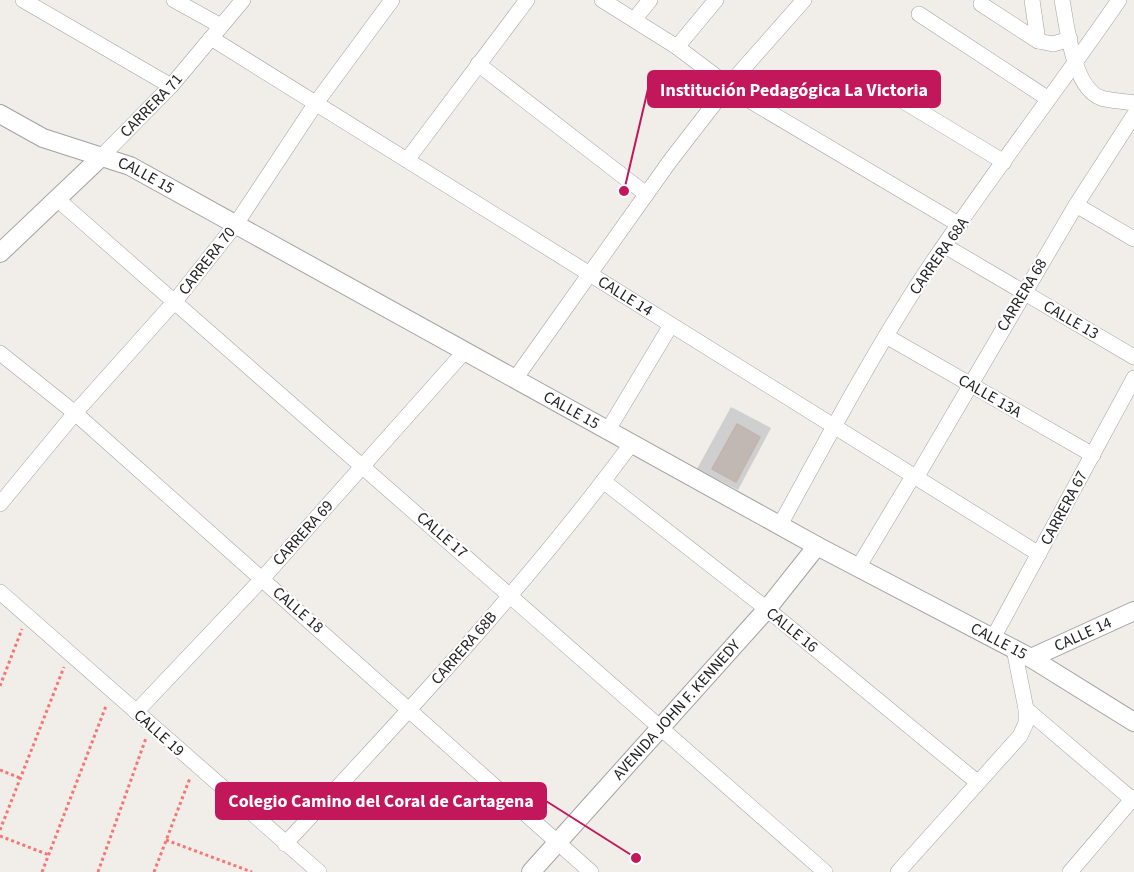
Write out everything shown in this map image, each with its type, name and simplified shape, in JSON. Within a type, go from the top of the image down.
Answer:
[{"type":"street","points":[[23,0],[171,86]]},
{"type":"street","name":"CALLE 14","points":[[174,0],[316,103],[1039,554]]},
{"type":"street","name":"CARRERA 71","points":[[0,254],[171,86],[243,0]]},
{"type":"street","name":"CARRERA 70","points":[[0,504],[75,414],[176,300],[236,224],[316,103],[392,0]]},
{"type":"street","points":[[406,160],[527,0]]},
{"type":"street","points":[[602,0],[677,47],[728,86],[960,225]]},
{"type":"street","points":[[634,20],[650,0]]},
{"type":"street","points":[[677,47],[716,0]]},
{"type":"street","points":[[515,378],[591,275],[646,194],[728,86],[804,0]]},
{"type":"street","points":[[1032,0],[1038,41]]},
{"type":"street","points":[[1062,0],[1075,63],[1087,86],[1100,98],[1134,103]]},
{"type":"street","name":"CARRERA 68A","points":[[780,525],[886,336],[1047,98],[1075,63],[1119,0]]},
{"type":"street","points":[[981,4],[1038,41],[1053,44],[1070,39]]},
{"type":"street","points":[[919,14],[1047,98]]},
{"type":"street","points":[[478,64],[646,194]]},
{"type":"street","points":[[870,81],[1004,162]]},
{"type":"street","name":"CALLE 15","points":[[0,114],[43,138],[130,166],[817,546],[1031,658],[1134,722]]},
{"type":"street","name":"CARRERA 68","points":[[859,566],[1076,205],[1134,115]]},
{"type":"street","name":"CALLE 17","points":[[57,199],[176,300],[825,872]]},
{"type":"street","points":[[1076,205],[1134,239]]},
{"type":"street","name":"CALLE 13","points":[[945,246],[1134,357]]},
{"type":"street","points":[[608,430],[671,325]]},
{"type":"street","name":"CALLE 13A","points":[[886,336],[1093,455]]},
{"type":"street","name":"CARRERA 69","points":[[136,712],[262,579],[465,351]]},
{"type":"street","name":"CALLE 18","points":[[0,353],[75,414],[591,872]]},
{"type":"street","name":"CARRERA 67","points":[[993,638],[1134,378]]},
{"type":"street","name":"CARRERA 68B","points":[[285,844],[410,710],[511,595],[632,443]]},
{"type":"street","name":"CALLE 16","points":[[603,481],[767,609],[977,782]]},
{"type":"street","name":"AVENIDA JOHN F. KENNEDY","points":[[531,872],[767,609],[817,546]]},
{"type":"street","name":"CALLE 19","points":[[0,592],[319,872]]},
{"type":"street","name":"CALLE 14","points":[[1031,658],[1134,611]]},
{"type":"street","points":[[898,872],[1020,736],[1026,723],[1026,709],[1014,649]]},
{"type":"street","points":[[1026,709],[1133,799],[1070,872]]},
{"type":"path","points":[[0,686],[27,616]]},
{"type":"path","points":[[0,830],[69,654]]},
{"type":"path","points":[[42,872],[112,691]]},
{"type":"path","points":[[98,872],[150,725]]},
{"type":"path","points":[[154,872],[195,765]]},
{"type":"path","points":[[0,770],[20,778]]},
{"type":"path","points":[[0,836],[49,855]]},
{"type":"path","points":[[166,840],[252,872]]},
{"type":"shaded area","points":[[731,407],[771,428],[738,490],[697,469]]},
{"type":"building","points":[[737,424],[760,437],[736,482],[712,469]]},
{"type":"place","name":"Institución Pedagógica La Victoria","points":[[624,191]]},
{"type":"place","name":"Colegio Camino del Coral de Cartagena","points":[[636,858]]}]
